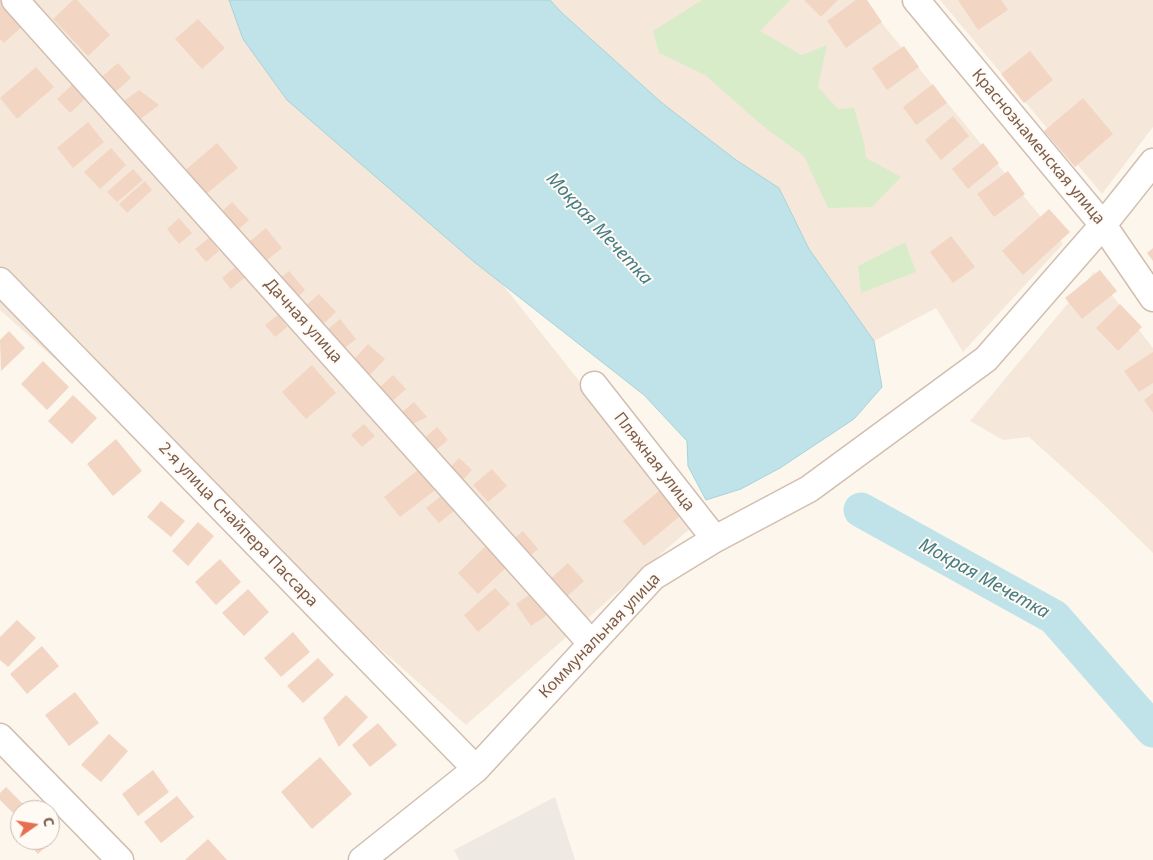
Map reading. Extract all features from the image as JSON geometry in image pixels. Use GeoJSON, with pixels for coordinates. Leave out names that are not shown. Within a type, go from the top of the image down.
{"type":"FeatureCollection","features":[{"type":"Feature","properties":{"kind":"street","name":"Дачная улица"},"geometry":{"type":"LineString","coordinates":[[16,0],[591,643]]}},
{"type":"Feature","properties":{"kind":"street","name":"Краснознаменская улица"},"geometry":{"type":"LineString","coordinates":[[916,0],[1103,224],[1153,298]]}},
{"type":"Feature","properties":{"kind":"street","name":"Коммунальная улица"},"geometry":{"type":"LineString","coordinates":[[362,860],[476,769],[653,576],[715,539],[809,489],[986,359],[1103,224],[1153,162]]}},
{"type":"Feature","properties":{"kind":"street","name":"2-я улица Снайпера Пассара"},"geometry":{"type":"LineString","coordinates":[[0,280],[476,769]]}},
{"type":"Feature","properties":{"kind":"street","name":"Пляжная улица"},"geometry":{"type":"LineString","coordinates":[[594,385],[715,539]]}},
{"type":"Feature","properties":{"kind":"street"},"geometry":{"type":"LineString","coordinates":[[0,737],[120,860]]}},
{"type":"Feature","properties":{"kind":"shaded area"},"geometry":{"type":"Polygon","coordinates":[[[0,0],[276,0],[694,525],[466,725],[0,310],[0,0]]]}},
{"type":"Feature","properties":{"kind":"shaded area"},"geometry":{"type":"Polygon","coordinates":[[[550,0],[863,0],[1063,244],[963,352],[936,308],[874,341],[809,249],[779,188],[736,160],[662,103],[550,0]]]}},
{"type":"Feature","properties":{"kind":"shaded area"},"geometry":{"type":"Polygon","coordinates":[[[940,0],[1153,0],[1153,127],[1102,194],[940,0]]]}},
{"type":"Feature","properties":{"kind":"shaded area"},"geometry":{"type":"Polygon","coordinates":[[[1094,272],[1153,348],[1153,553],[1100,501],[1029,437],[1003,440],[970,421],[1094,272]]]}},
{"type":"Feature","properties":{"kind":"shaded area"},"geometry":{"type":"Polygon","coordinates":[[[555,797],[575,860],[459,860],[454,850],[555,797]]]}},
{"type":"Feature","properties":{"kind":"green space"},"geometry":{"type":"Polygon","coordinates":[[[702,0],[790,0],[760,31],[802,55],[827,45],[818,87],[838,109],[854,108],[864,142],[866,158],[901,177],[872,207],[828,208],[804,156],[764,127],[705,75],[659,53],[653,31],[702,0]]]}},
{"type":"Feature","properties":{"kind":"green space"},"geometry":{"type":"Polygon","coordinates":[[[905,242],[916,272],[861,293],[858,266],[905,242]]]}},
{"type":"Feature","properties":{"kind":"water"},"geometry":{"type":"Polygon","coordinates":[[[229,0],[550,0],[662,103],[736,160],[779,188],[809,249],[874,341],[882,387],[854,419],[780,468],[741,489],[706,500],[688,466],[687,441],[644,395],[473,261],[287,100],[243,39],[229,0]]]}},
{"type":"Feature","properties":{"kind":"building"},"geometry":{"type":"Polygon","coordinates":[[[0,0],[6,0],[27,22],[4,43],[0,39],[0,0]]]}},
{"type":"Feature","properties":{"kind":"building"},"geometry":{"type":"Polygon","coordinates":[[[73,0],[77,0],[110,35],[88,56],[53,19],[73,0]]]}},
{"type":"Feature","properties":{"kind":"building"},"geometry":{"type":"Polygon","coordinates":[[[804,0],[838,0],[821,17],[804,0]]]}},
{"type":"Feature","properties":{"kind":"building"},"geometry":{"type":"Polygon","coordinates":[[[856,0],[867,0],[882,22],[846,48],[827,21],[856,0]]]}},
{"type":"Feature","properties":{"kind":"building"},"geometry":{"type":"Polygon","coordinates":[[[958,0],[1001,0],[1008,10],[978,30],[958,0]]]}},
{"type":"Feature","properties":{"kind":"building"},"geometry":{"type":"Polygon","coordinates":[[[198,19],[225,48],[202,69],[175,39],[198,19]]]}},
{"type":"Feature","properties":{"kind":"building"},"geometry":{"type":"Polygon","coordinates":[[[904,46],[919,67],[887,90],[872,68],[904,46]]]}},
{"type":"Feature","properties":{"kind":"building"},"geometry":{"type":"Polygon","coordinates":[[[1030,51],[1053,80],[1024,103],[1001,74],[1030,51]]]}},
{"type":"Feature","properties":{"kind":"building"},"geometry":{"type":"Polygon","coordinates":[[[118,63],[131,78],[112,95],[98,80],[118,63]]]}},
{"type":"Feature","properties":{"kind":"building"},"geometry":{"type":"Polygon","coordinates":[[[36,67],[54,87],[17,119],[0,98],[36,67]]]}},
{"type":"Feature","properties":{"kind":"building"},"geometry":{"type":"Polygon","coordinates":[[[75,82],[88,96],[70,113],[57,99],[75,82]]]}},
{"type":"Feature","properties":{"kind":"building"},"geometry":{"type":"Polygon","coordinates":[[[933,84],[947,103],[916,125],[903,107],[933,84]]]}},
{"type":"Feature","properties":{"kind":"building"},"geometry":{"type":"Polygon","coordinates":[[[139,90],[159,105],[134,124],[120,104],[139,90]]]}},
{"type":"Feature","properties":{"kind":"building"},"geometry":{"type":"Polygon","coordinates":[[[1083,98],[1113,134],[1075,167],[1044,131],[1083,98]]]}},
{"type":"Feature","properties":{"kind":"building"},"geometry":{"type":"Polygon","coordinates":[[[953,116],[969,136],[941,160],[925,140],[953,116]]]}},
{"type":"Feature","properties":{"kind":"building"},"geometry":{"type":"Polygon","coordinates":[[[88,122],[104,142],[73,168],[57,148],[88,122]]]}},
{"type":"Feature","properties":{"kind":"building"},"geometry":{"type":"Polygon","coordinates":[[[217,143],[238,168],[201,198],[181,174],[217,143]]]}},
{"type":"Feature","properties":{"kind":"building"},"geometry":{"type":"Polygon","coordinates":[[[983,143],[999,163],[968,189],[952,169],[983,143]]]}},
{"type":"Feature","properties":{"kind":"building"},"geometry":{"type":"Polygon","coordinates":[[[111,148],[126,165],[100,189],[84,172],[111,148]]]}},
{"type":"Feature","properties":{"kind":"building"},"geometry":{"type":"Polygon","coordinates":[[[133,169],[143,180],[117,202],[107,192],[133,169]]]}},
{"type":"Feature","properties":{"kind":"building"},"geometry":{"type":"Polygon","coordinates":[[[1008,171],[1025,194],[994,217],[977,194],[1008,171]]]}},
{"type":"Feature","properties":{"kind":"building"},"geometry":{"type":"Polygon","coordinates":[[[145,181],[152,190],[127,213],[119,204],[145,181]]]}},
{"type":"Feature","properties":{"kind":"building"},"geometry":{"type":"Polygon","coordinates":[[[232,202],[249,220],[234,233],[218,215],[232,202]]]}},
{"type":"Feature","properties":{"kind":"building"},"geometry":{"type":"Polygon","coordinates":[[[1049,209],[1070,232],[1023,275],[1002,251],[1049,209]]]}},
{"type":"Feature","properties":{"kind":"building"},"geometry":{"type":"Polygon","coordinates":[[[179,218],[192,233],[179,244],[167,229],[179,218]]]}},
{"type":"Feature","properties":{"kind":"building"},"geometry":{"type":"Polygon","coordinates":[[[266,228],[282,248],[266,261],[249,242],[266,228]]]}},
{"type":"Feature","properties":{"kind":"building"},"geometry":{"type":"Polygon","coordinates":[[[951,236],[975,267],[953,283],[930,252],[951,236]]]}},
{"type":"Feature","properties":{"kind":"building"},"geometry":{"type":"Polygon","coordinates":[[[209,238],[219,251],[206,262],[195,249],[209,238]]]}},
{"type":"Feature","properties":{"kind":"building"},"geometry":{"type":"Polygon","coordinates":[[[1153,248],[1153,261],[1147,253],[1153,248]]]}},
{"type":"Feature","properties":{"kind":"building"},"geometry":{"type":"Polygon","coordinates":[[[235,267],[244,278],[231,289],[222,278],[235,267]]]}},
{"type":"Feature","properties":{"kind":"building"},"geometry":{"type":"Polygon","coordinates":[[[1100,270],[1117,291],[1082,319],[1065,298],[1100,270]]]}},
{"type":"Feature","properties":{"kind":"building"},"geometry":{"type":"Polygon","coordinates":[[[289,271],[305,290],[295,300],[278,280],[289,271]]]}},
{"type":"Feature","properties":{"kind":"building"},"geometry":{"type":"Polygon","coordinates":[[[319,294],[336,312],[319,328],[302,309],[319,294]]]}},
{"type":"Feature","properties":{"kind":"building"},"geometry":{"type":"Polygon","coordinates":[[[1120,304],[1142,327],[1118,351],[1096,328],[1120,304]]]}},
{"type":"Feature","properties":{"kind":"building"},"geometry":{"type":"Polygon","coordinates":[[[278,315],[287,327],[275,337],[265,325],[278,315]]]}},
{"type":"Feature","properties":{"kind":"building"},"geometry":{"type":"Polygon","coordinates":[[[340,319],[356,339],[338,353],[322,334],[340,319]]]}},
{"type":"Feature","properties":{"kind":"building"},"geometry":{"type":"Polygon","coordinates":[[[9,331],[25,348],[1,371],[0,340],[9,331]]]}},
{"type":"Feature","properties":{"kind":"building"},"geometry":{"type":"Polygon","coordinates":[[[368,344],[385,359],[364,381],[348,366],[368,344]]]}},
{"type":"Feature","properties":{"kind":"building"},"geometry":{"type":"Polygon","coordinates":[[[1153,352],[1153,383],[1139,392],[1124,371],[1153,352]]]}},
{"type":"Feature","properties":{"kind":"building"},"geometry":{"type":"Polygon","coordinates":[[[43,361],[69,387],[47,410],[21,384],[43,361]]]}},
{"type":"Feature","properties":{"kind":"building"},"geometry":{"type":"Polygon","coordinates":[[[312,365],[336,393],[306,419],[282,392],[312,365]]]}},
{"type":"Feature","properties":{"kind":"building"},"geometry":{"type":"Polygon","coordinates":[[[393,375],[406,389],[389,404],[377,390],[393,375]]]}},
{"type":"Feature","properties":{"kind":"building"},"geometry":{"type":"Polygon","coordinates":[[[1153,393],[1153,413],[1144,400],[1153,393]]]}},
{"type":"Feature","properties":{"kind":"building"},"geometry":{"type":"Polygon","coordinates":[[[73,395],[97,418],[72,444],[48,421],[73,395]]]}},
{"type":"Feature","properties":{"kind":"building"},"geometry":{"type":"Polygon","coordinates":[[[414,402],[427,417],[411,425],[401,413],[414,402]]]}},
{"type":"Feature","properties":{"kind":"building"},"geometry":{"type":"Polygon","coordinates":[[[364,424],[375,436],[362,447],[351,435],[364,424]]]}},
{"type":"Feature","properties":{"kind":"building"},"geometry":{"type":"Polygon","coordinates":[[[437,427],[448,440],[430,455],[420,442],[437,427]]]}},
{"type":"Feature","properties":{"kind":"building"},"geometry":{"type":"Polygon","coordinates":[[[116,439],[142,471],[113,496],[87,464],[116,439]]]}},
{"type":"Feature","properties":{"kind":"building"},"geometry":{"type":"Polygon","coordinates":[[[459,458],[472,470],[459,484],[446,472],[459,458]]]}},
{"type":"Feature","properties":{"kind":"building"},"geometry":{"type":"Polygon","coordinates":[[[423,466],[439,487],[400,517],[384,497],[423,466]]]}},
{"type":"Feature","properties":{"kind":"building"},"geometry":{"type":"Polygon","coordinates":[[[492,469],[507,486],[488,502],[473,485],[492,469]]]}},
{"type":"Feature","properties":{"kind":"building"},"geometry":{"type":"Polygon","coordinates":[[[659,491],[680,516],[644,546],[623,521],[659,491]]]}},
{"type":"Feature","properties":{"kind":"building"},"geometry":{"type":"Polygon","coordinates":[[[442,495],[455,510],[439,523],[426,508],[442,495]]]}},
{"type":"Feature","properties":{"kind":"building"},"geometry":{"type":"Polygon","coordinates":[[[161,501],[185,521],[171,537],[147,517],[161,501]]]}},
{"type":"Feature","properties":{"kind":"building"},"geometry":{"type":"Polygon","coordinates":[[[198,522],[214,536],[188,566],[172,551],[198,522]]]}},
{"type":"Feature","properties":{"kind":"building"},"geometry":{"type":"Polygon","coordinates":[[[523,531],[538,549],[525,560],[510,542],[523,531]]]}},
{"type":"Feature","properties":{"kind":"building"},"geometry":{"type":"Polygon","coordinates":[[[491,541],[511,563],[478,594],[458,573],[491,541]]]}},
{"type":"Feature","properties":{"kind":"building"},"geometry":{"type":"Polygon","coordinates":[[[220,559],[241,582],[216,605],[195,582],[220,559]]]}},
{"type":"Feature","properties":{"kind":"building"},"geometry":{"type":"Polygon","coordinates":[[[568,563],[584,581],[564,599],[548,581],[568,563]]]}},
{"type":"Feature","properties":{"kind":"building"},"geometry":{"type":"Polygon","coordinates":[[[495,588],[510,604],[478,632],[464,615],[495,588]]]}},
{"type":"Feature","properties":{"kind":"building"},"geometry":{"type":"Polygon","coordinates":[[[248,589],[269,612],[244,636],[222,613],[248,589]]]}},
{"type":"Feature","properties":{"kind":"building"},"geometry":{"type":"Polygon","coordinates":[[[535,591],[550,613],[531,626],[516,604],[535,591]]]}},
{"type":"Feature","properties":{"kind":"building"},"geometry":{"type":"Polygon","coordinates":[[[17,620],[36,638],[8,667],[0,660],[0,637],[17,620]]]}},
{"type":"Feature","properties":{"kind":"building"},"geometry":{"type":"Polygon","coordinates":[[[293,632],[310,652],[281,677],[264,658],[293,632]]]}},
{"type":"Feature","properties":{"kind":"building"},"geometry":{"type":"Polygon","coordinates":[[[42,646],[59,666],[27,694],[10,674],[42,646]]]}},
{"type":"Feature","properties":{"kind":"building"},"geometry":{"type":"Polygon","coordinates":[[[318,658],[334,675],[303,703],[287,686],[318,658]]]}},
{"type":"Feature","properties":{"kind":"building"},"geometry":{"type":"Polygon","coordinates":[[[75,692],[99,723],[69,746],[45,715],[75,692]]]}},
{"type":"Feature","properties":{"kind":"building"},"geometry":{"type":"Polygon","coordinates":[[[346,695],[368,717],[339,747],[323,718],[346,695]]]}},
{"type":"Feature","properties":{"kind":"building"},"geometry":{"type":"Polygon","coordinates":[[[378,723],[397,745],[370,767],[352,745],[378,723]]]}},
{"type":"Feature","properties":{"kind":"building"},"geometry":{"type":"Polygon","coordinates":[[[109,734],[128,751],[101,782],[81,765],[109,734]]]}},
{"type":"Feature","properties":{"kind":"building"},"geometry":{"type":"Polygon","coordinates":[[[320,757],[352,794],[312,829],[281,792],[320,757]]]}},
{"type":"Feature","properties":{"kind":"building"},"geometry":{"type":"Polygon","coordinates":[[[153,770],[169,792],[138,816],[122,794],[153,770]]]}},
{"type":"Feature","properties":{"kind":"building"},"geometry":{"type":"Polygon","coordinates":[[[6,787],[19,800],[10,800],[10,810],[0,800],[0,793],[6,787]]]}},
{"type":"Feature","properties":{"kind":"building"},"geometry":{"type":"Polygon","coordinates":[[[177,796],[194,817],[161,843],[144,822],[177,796]]]}},
{"type":"Feature","properties":{"kind":"building"},"geometry":{"type":"Polygon","coordinates":[[[208,839],[227,860],[185,860],[208,839]]]}},
{"type":"Feature","properties":{"kind":"building"},"geometry":{"type":"Polygon","coordinates":[[[34,850],[42,850],[38,854],[34,850]]]}},
{"type":"Feature","properties":{"kind":"waterway","name":"Мокрая Мечетка"},"geometry":{"type":"LineString","coordinates":[[861,510],[1054,617],[1153,730]]}}]}
